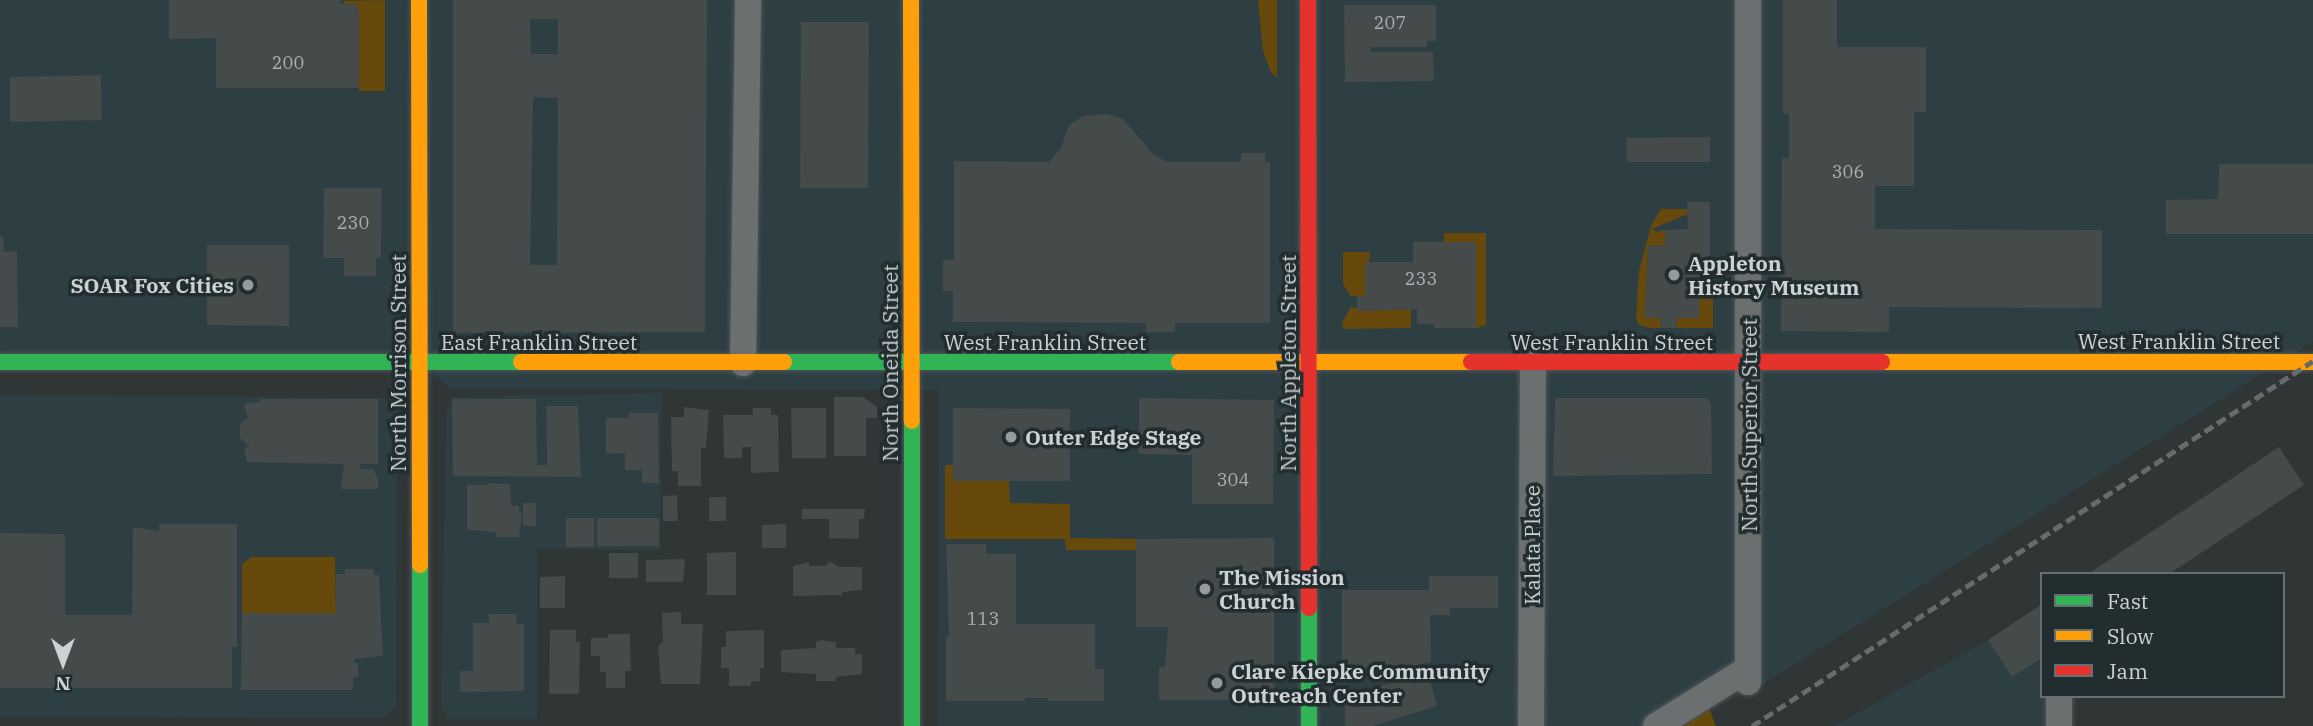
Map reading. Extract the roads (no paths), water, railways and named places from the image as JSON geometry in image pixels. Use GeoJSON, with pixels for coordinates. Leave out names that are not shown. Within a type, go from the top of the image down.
{"type":"FeatureCollection","features":[{"type":"Feature","properties":{"kind":"street","name":"North Morrison Street"},"geometry":{"type":"LineString","coordinates":[[419,0],[420,726]]}},
{"type":"Feature","properties":{"kind":"street"},"geometry":{"type":"LineString","coordinates":[[743,363],[748,0]]}},
{"type":"Feature","properties":{"kind":"street","name":"North Oneida Street"},"geometry":{"type":"LineString","coordinates":[[911,0],[912,726]]}},
{"type":"Feature","properties":{"kind":"street","name":"North Appleton Street"},"geometry":{"type":"LineString","coordinates":[[1308,0],[1309,726]]}},
{"type":"Feature","properties":{"kind":"street","name":"North Superior Street"},"geometry":{"type":"LineString","coordinates":[[1656,726],[1748,675],[1748,0]]}},
{"type":"Feature","properties":{"kind":"street","name":"East Franklin Street"},"geometry":{"type":"LineString","coordinates":[[0,362],[911,364]]}},
{"type":"Feature","properties":{"kind":"street","name":"West Franklin Street"},"geometry":{"type":"LineString","coordinates":[[911,364],[2313,362]]}},
{"type":"Feature","properties":{"kind":"street","name":"Kalata Place"},"geometry":{"type":"LineString","coordinates":[[1531,726],[1533,364]]}},
{"type":"Feature","properties":{"kind":"street"},"geometry":{"type":"LineString","coordinates":[[2059,698],[2059,726]]}},
{"type":"Feature","properties":{"kind":"railway"},"geometry":{"type":"LineString","coordinates":[[1752,726],[2313,361]]}},
{"type":"Feature","properties":{"kind":"place","name":"Appleton History Museum"},"geometry":{"type":"Point","coordinates":[1674,275]}},
{"type":"Feature","properties":{"kind":"place","name":"SOAR Fox Cities"},"geometry":{"type":"Point","coordinates":[248,285]}},
{"type":"Feature","properties":{"kind":"place","name":"Outer Edge Stage"},"geometry":{"type":"Point","coordinates":[1011,437]}},
{"type":"Feature","properties":{"kind":"place","name":"The Mission Church"},"geometry":{"type":"Point","coordinates":[1205,589]}},
{"type":"Feature","properties":{"kind":"place","name":"Clare Kiepke Community Outreach Center"},"geometry":{"type":"Point","coordinates":[1217,683]}}]}
